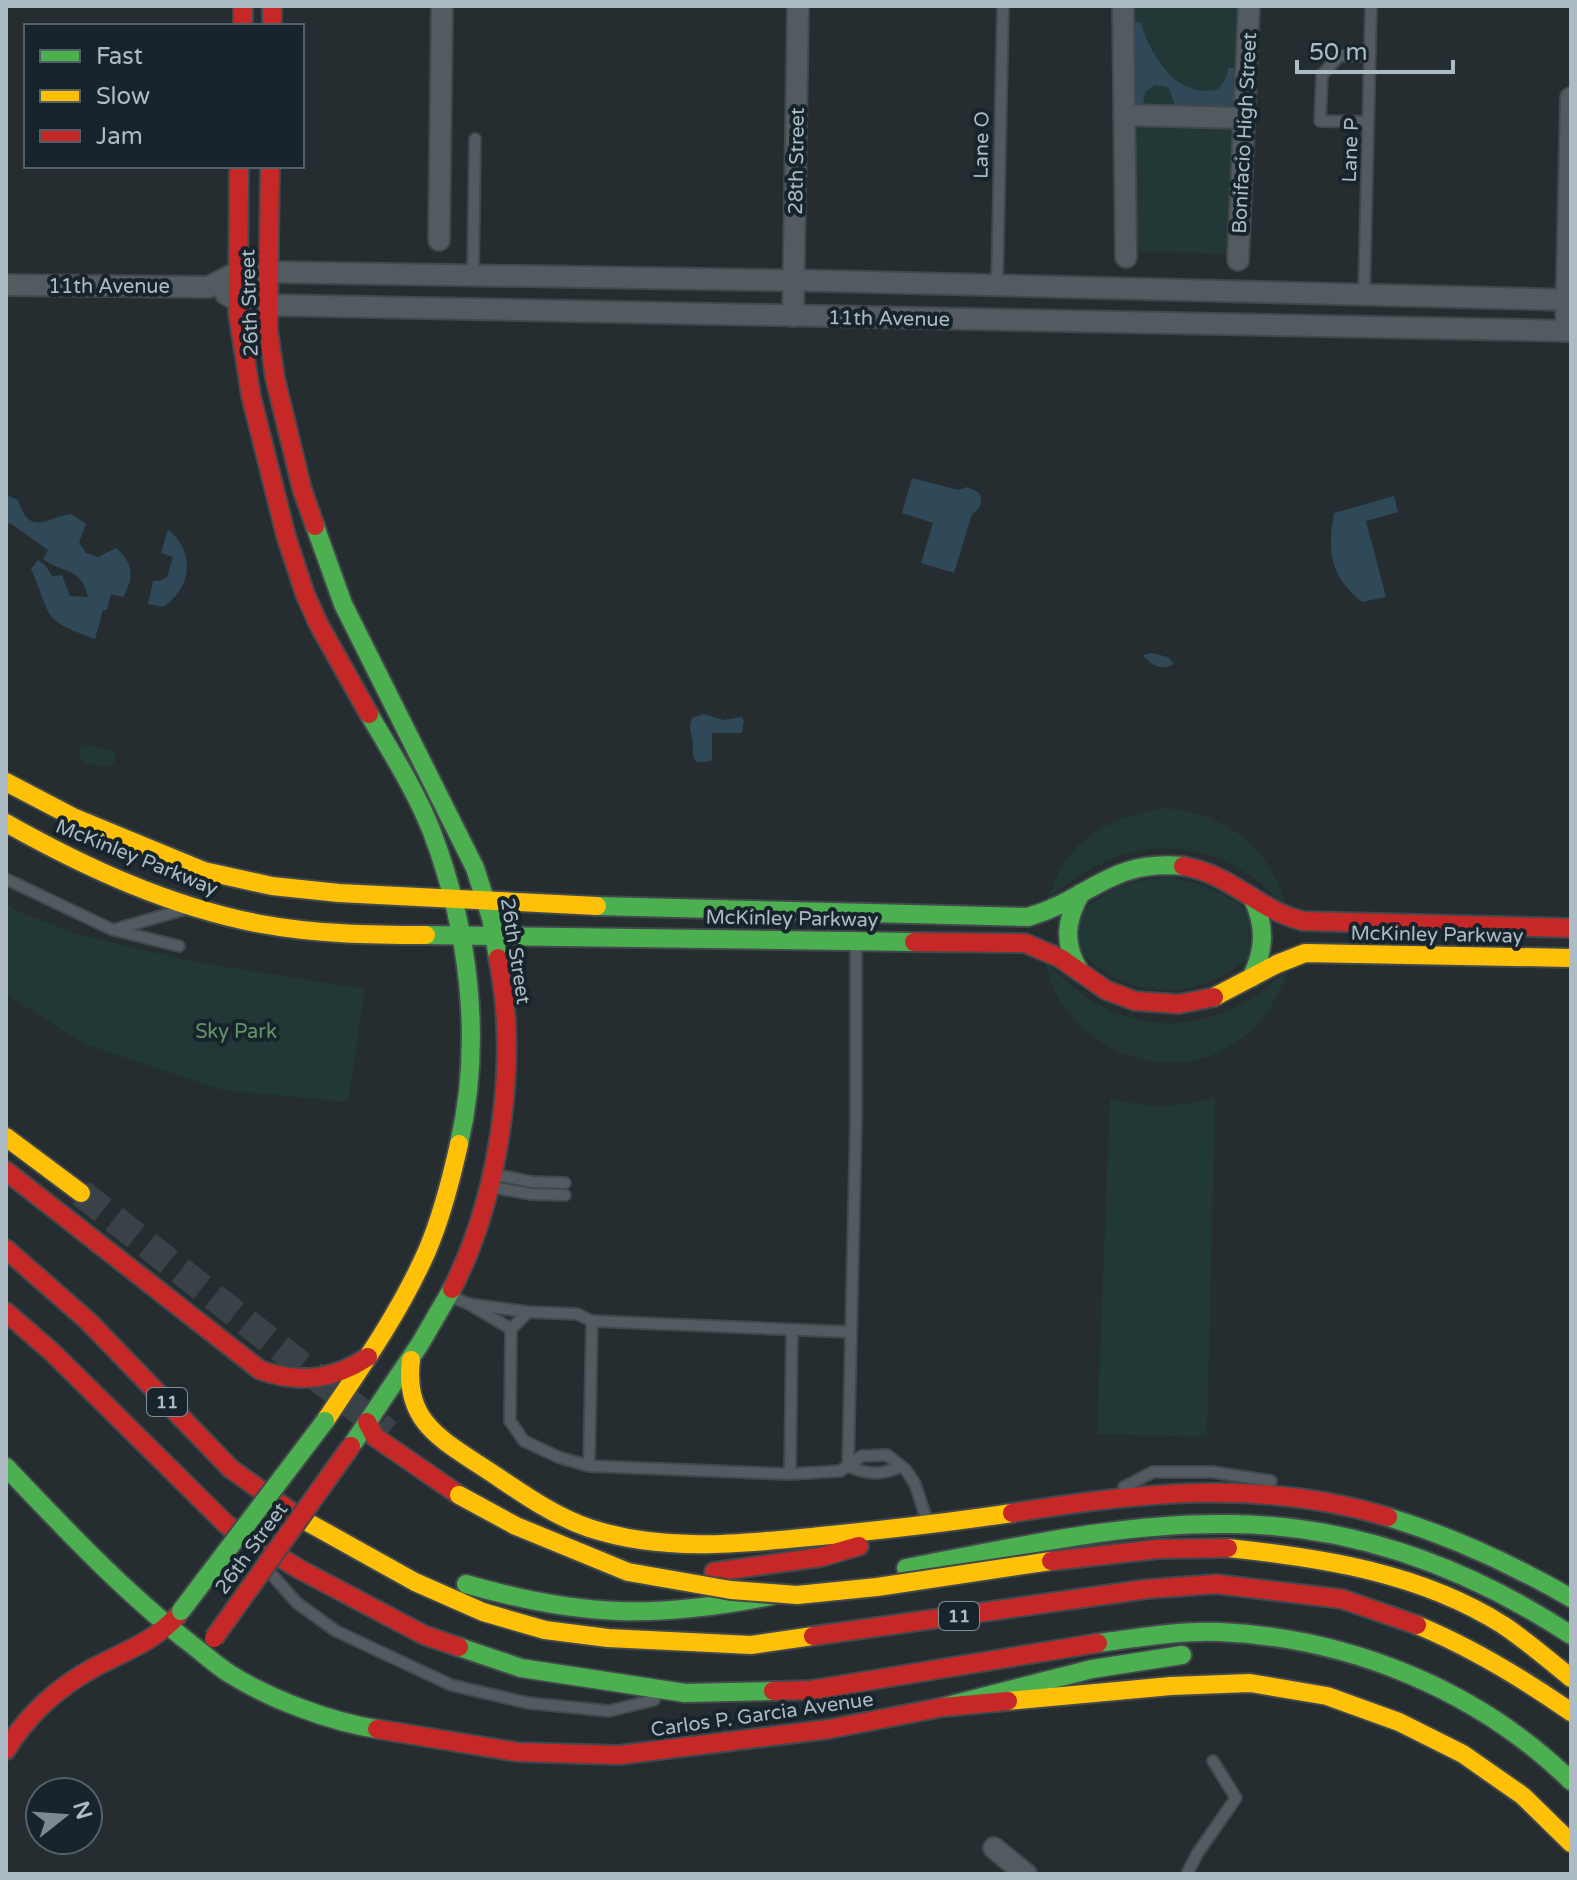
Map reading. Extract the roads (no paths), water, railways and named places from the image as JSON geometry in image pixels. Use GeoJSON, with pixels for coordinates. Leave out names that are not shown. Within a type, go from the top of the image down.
{"type":"FeatureCollection","features":[{"type":"Feature","properties":{"kind":"main road","name":"26th Street"},"geometry":{"type":"LineString","coordinates":[[169,1627],[325,1421],[403,1302],[425,1257],[442,1211],[455,1164],[469,1066],[470,1017],[455,898],[424,817],[312,612],[281,515],[242,361],[238,301],[239,168]]}},
{"type":"Feature","properties":{"kind":"main road","name":"26th Street"},"geometry":{"type":"LineString","coordinates":[[208,1645],[351,1446],[413,1355],[448,1296],[470,1248],[490,1180],[502,1114],[506,1039],[487,899],[343,604],[302,489],[270,353],[270,168]]}},
{"type":"Feature","properties":{"kind":"main road","name":"McKinley Parkway"},"geometry":{"type":"LineString","coordinates":[[6,782],[73,817],[204,871],[272,886],[339,893],[612,907],[1028,917],[1065,904],[1122,871],[1168,864],[1191,866],[1213,873],[1233,883],[1269,910],[1303,921],[1571,928]]}},
{"type":"Feature","properties":{"kind":"main road","name":"McKinley Parkway"},"geometry":{"type":"LineString","coordinates":[[6,823],[54,851],[192,907],[261,924],[344,933],[461,936],[1025,943],[1066,961],[1082,976],[1122,997],[1166,1005],[1211,998],[1268,967],[1305,953],[1571,958]]}},
{"type":"Feature","properties":{"kind":"main road"},"geometry":{"type":"LineString","coordinates":[[1081,893],[1071,908],[1066,926],[1066,944],[1082,976]]}},
{"type":"Feature","properties":{"kind":"main road"},"geometry":{"type":"LineString","coordinates":[[1251,978],[1264,946],[1260,912],[1252,897]]}},
{"type":"Feature","properties":{"kind":"main road"},"geometry":{"type":"LineString","coordinates":[[6,1137],[81,1193]]}},
{"type":"Feature","properties":{"kind":"main road"},"geometry":{"type":"LineString","coordinates":[[6,1171],[260,1370],[283,1378],[310,1380],[336,1375],[368,1357]]}},
{"type":"Feature","properties":{"kind":"main road","name":"11"},"geometry":{"type":"LineString","coordinates":[[6,1249],[88,1321],[231,1469],[282,1507],[339,1540],[415,1582],[483,1612],[545,1630],[686,1644],[751,1645],[1147,1589],[1216,1584],[1273,1589],[1342,1599],[1461,1643],[1518,1675],[1571,1712]]}},
{"type":"Feature","properties":{"kind":"main road","name":"Carlos P. Garcia Avenue"},"geometry":{"type":"LineString","coordinates":[[6,1312],[53,1353],[227,1525],[299,1569],[424,1635],[521,1668],[685,1693],[811,1690],[1072,1646],[1151,1636],[1218,1632],[1270,1637],[1332,1649],[1434,1684],[1490,1716],[1538,1749],[1571,1781]]}},
{"type":"Feature","properties":{"kind":"main road"},"geometry":{"type":"LineString","coordinates":[[413,1355],[406,1381],[411,1403],[422,1420],[451,1446],[541,1505],[586,1527],[640,1542],[681,1547],[752,1544],[928,1525],[1098,1500],[1187,1492],[1258,1493],[1327,1503],[1392,1518],[1454,1538],[1524,1570],[1571,1598]]}},
{"type":"Feature","properties":{"kind":"main road"},"geometry":{"type":"LineString","coordinates":[[367,1422],[375,1437],[459,1495],[516,1526],[628,1572],[731,1590],[797,1595],[877,1587],[1096,1555],[1158,1549],[1228,1548],[1340,1562],[1390,1574],[1494,1619],[1571,1678]]}},
{"type":"Feature","properties":{"kind":"main road","name":"Carlos P. Garcia Avenue"},"geometry":{"type":"LineString","coordinates":[[6,1467],[117,1582],[169,1627],[208,1645],[230,1674],[285,1701],[357,1726],[517,1752],[619,1755],[814,1731],[943,1707],[1171,1686],[1250,1683],[1327,1696],[1399,1722],[1463,1754],[1523,1796],[1571,1843]]}},
{"type":"Feature","properties":{"kind":"main road"},"geometry":{"type":"LineString","coordinates":[[339,1540],[496,1593],[564,1609],[619,1614],[678,1613],[729,1605],[867,1575],[1158,1527],[1202,1524],[1257,1526],[1308,1531],[1377,1545],[1449,1568],[1505,1596],[1571,1635]]}},
{"type":"Feature","properties":{"kind":"main road"},"geometry":{"type":"LineString","coordinates":[[714,1572],[821,1557],[928,1525]]}},
{"type":"Feature","properties":{"kind":"main road"},"geometry":{"type":"LineString","coordinates":[[6,1750],[20,1726],[68,1684],[169,1627]]}},
{"type":"Feature","properties":{"kind":"main road"},"geometry":{"type":"LineString","coordinates":[[1254,1653],[1332,1649]]}},
{"type":"Feature","properties":{"kind":"main road"},"geometry":{"type":"LineString","coordinates":[[943,1707],[1059,1676],[1153,1658],[1199,1654]]}},
{"type":"Feature","properties":{"kind":"street"},"geometry":{"type":"LineString","coordinates":[[439,236],[442,6]]}},
{"type":"Feature","properties":{"kind":"street","name":"28th Street"},"geometry":{"type":"LineString","coordinates":[[793,316],[798,6]]}},
{"type":"Feature","properties":{"kind":"street"},"geometry":{"type":"LineString","coordinates":[[1123,6],[1126,257]]}},
{"type":"Feature","properties":{"kind":"street","name":"Bonifacio High Street"},"geometry":{"type":"LineString","coordinates":[[1238,260],[1249,6]]}},
{"type":"Feature","properties":{"kind":"street"},"geometry":{"type":"LineString","coordinates":[[1568,331],[1571,98]]}},
{"type":"Feature","properties":{"kind":"street"},"geometry":{"type":"LineString","coordinates":[[1124,115],[1243,118]]}},
{"type":"Feature","properties":{"kind":"street","name":"11th Avenue"},"geometry":{"type":"LineString","coordinates":[[6,285],[212,286],[238,272],[268,272],[794,280],[1569,300]]}},
{"type":"Feature","properties":{"kind":"street","name":"11th Avenue"},"geometry":{"type":"LineString","coordinates":[[212,286],[238,301],[268,305],[1568,331]]}},
{"type":"Feature","properties":{"kind":"street"},"geometry":{"type":"LineString","coordinates":[[994,1848],[1026,1874]]}},
{"type":"Feature","properties":{"kind":"lane","name":"Lane O"},"geometry":{"type":"LineString","coordinates":[[997,285],[1003,6]]}},
{"type":"Feature","properties":{"kind":"lane","name":"Lane P"},"geometry":{"type":"LineString","coordinates":[[1364,295],[1371,6]]}},
{"type":"Feature","properties":{"kind":"lane"},"geometry":{"type":"LineString","coordinates":[[1368,122],[1320,121],[1322,75],[1339,56],[1370,55]]}},
{"type":"Feature","properties":{"kind":"lane"},"geometry":{"type":"LineString","coordinates":[[473,275],[475,139]]}},
{"type":"Feature","properties":{"kind":"lane"},"geometry":{"type":"LineString","coordinates":[[6,879],[113,930],[179,946]]}},
{"type":"Feature","properties":{"kind":"lane"},"geometry":{"type":"LineString","coordinates":[[113,930],[192,907]]}},
{"type":"Feature","properties":{"kind":"lane"},"geometry":{"type":"LineString","coordinates":[[848,1466],[855,913]]}},
{"type":"Feature","properties":{"kind":"lane"},"geometry":{"type":"LineString","coordinates":[[1498,927],[1498,957]]}},
{"type":"Feature","properties":{"kind":"lane"},"geometry":{"type":"LineString","coordinates":[[490,1180],[565,1183]]}},
{"type":"Feature","properties":{"kind":"lane"},"geometry":{"type":"LineString","coordinates":[[490,1180],[531,1194],[565,1195]]}},
{"type":"Feature","properties":{"kind":"lane"},"geometry":{"type":"LineString","coordinates":[[448,1296],[469,1304],[511,1329]]}},
{"type":"Feature","properties":{"kind":"lane"},"geometry":{"type":"LineString","coordinates":[[469,1304],[528,1312],[577,1314],[592,1321],[850,1332]]}},
{"type":"Feature","properties":{"kind":"lane"},"geometry":{"type":"LineString","coordinates":[[528,1312],[511,1329],[508,1412],[514,1429],[524,1441],[558,1457],[589,1466],[693,1471],[823,1474],[848,1466],[862,1456],[887,1455],[906,1470],[915,1484],[928,1525]]}},
{"type":"Feature","properties":{"kind":"lane"},"geometry":{"type":"LineString","coordinates":[[589,1466],[592,1321]]}},
{"type":"Feature","properties":{"kind":"lane"},"geometry":{"type":"LineString","coordinates":[[790,1474],[792,1330]]}},
{"type":"Feature","properties":{"kind":"lane"},"geometry":{"type":"LineString","coordinates":[[848,1466],[863,1473],[887,1473],[900,1467]]}},
{"type":"Feature","properties":{"kind":"lane"},"geometry":{"type":"LineString","coordinates":[[1098,1500],[1153,1472],[1212,1472],[1279,1482]]}},
{"type":"Feature","properties":{"kind":"lane"},"geometry":{"type":"LineString","coordinates":[[1309,1488],[1340,1493]]}},
{"type":"Feature","properties":{"kind":"lane"},"geometry":{"type":"LineString","coordinates":[[1371,1498],[1392,1518]]}},
{"type":"Feature","properties":{"kind":"lane"},"geometry":{"type":"LineString","coordinates":[[227,1525],[297,1603],[336,1631],[451,1685],[528,1703],[609,1711],[685,1693]]}},
{"type":"Feature","properties":{"kind":"lane"},"geometry":{"type":"LineString","coordinates":[[1187,1874],[1197,1854],[1236,1798],[1213,1761]]}},
{"type":"Feature","properties":{"kind":"water"},"geometry":{"type":"Polygon","coordinates":[[[1134,22],[1141,23],[1151,49],[1168,73],[1191,88],[1204,91],[1218,89],[1226,78],[1228,68],[1235,68],[1234,107],[1175,105],[1168,87],[1155,85],[1145,92],[1143,105],[1134,106],[1134,22]]]}},
{"type":"Feature","properties":{"kind":"water"},"geometry":{"type":"Polygon","coordinates":[[[912,478],[958,490],[968,487],[979,493],[980,505],[972,514],[954,573],[921,563],[933,523],[902,513],[912,478]]]}},
{"type":"Feature","properties":{"kind":"water"},"geometry":{"type":"Polygon","coordinates":[[[6,495],[18,500],[23,512],[33,522],[71,514],[86,524],[79,542],[86,553],[98,557],[116,548],[126,559],[130,571],[127,590],[123,597],[111,594],[95,639],[65,627],[46,608],[31,569],[38,560],[52,576],[62,575],[70,596],[88,597],[85,587],[76,575],[43,559],[48,550],[10,523],[6,525],[6,495]]]}},
{"type":"Feature","properties":{"kind":"water"},"geometry":{"type":"Polygon","coordinates":[[[1394,496],[1398,512],[1366,521],[1386,597],[1362,602],[1343,583],[1333,562],[1331,540],[1334,513],[1394,496]]]}},
{"type":"Feature","properties":{"kind":"water"},"geometry":{"type":"Polygon","coordinates":[[[168,529],[183,548],[187,569],[180,590],[163,607],[148,604],[153,581],[167,577],[173,557],[161,553],[168,529]]]}},
{"type":"Feature","properties":{"kind":"water"},"geometry":{"type":"Polygon","coordinates":[[[1151,653],[1168,657],[1174,664],[1165,667],[1153,665],[1143,655],[1151,653]]]}},
{"type":"Feature","properties":{"kind":"water"},"geometry":{"type":"Polygon","coordinates":[[[704,714],[723,720],[742,717],[744,721],[742,733],[712,733],[712,760],[699,762],[694,758],[690,725],[692,718],[704,714]]]}},
{"type":"Feature","properties":{"kind":"tunnel"},"geometry":{"type":"LineString","coordinates":[[81,1193],[388,1433]]}},
{"type":"Feature","properties":{"kind":"park label","name":"Sky Park"},"geometry":{"type":"Point","coordinates":[236,1031]}}]}
